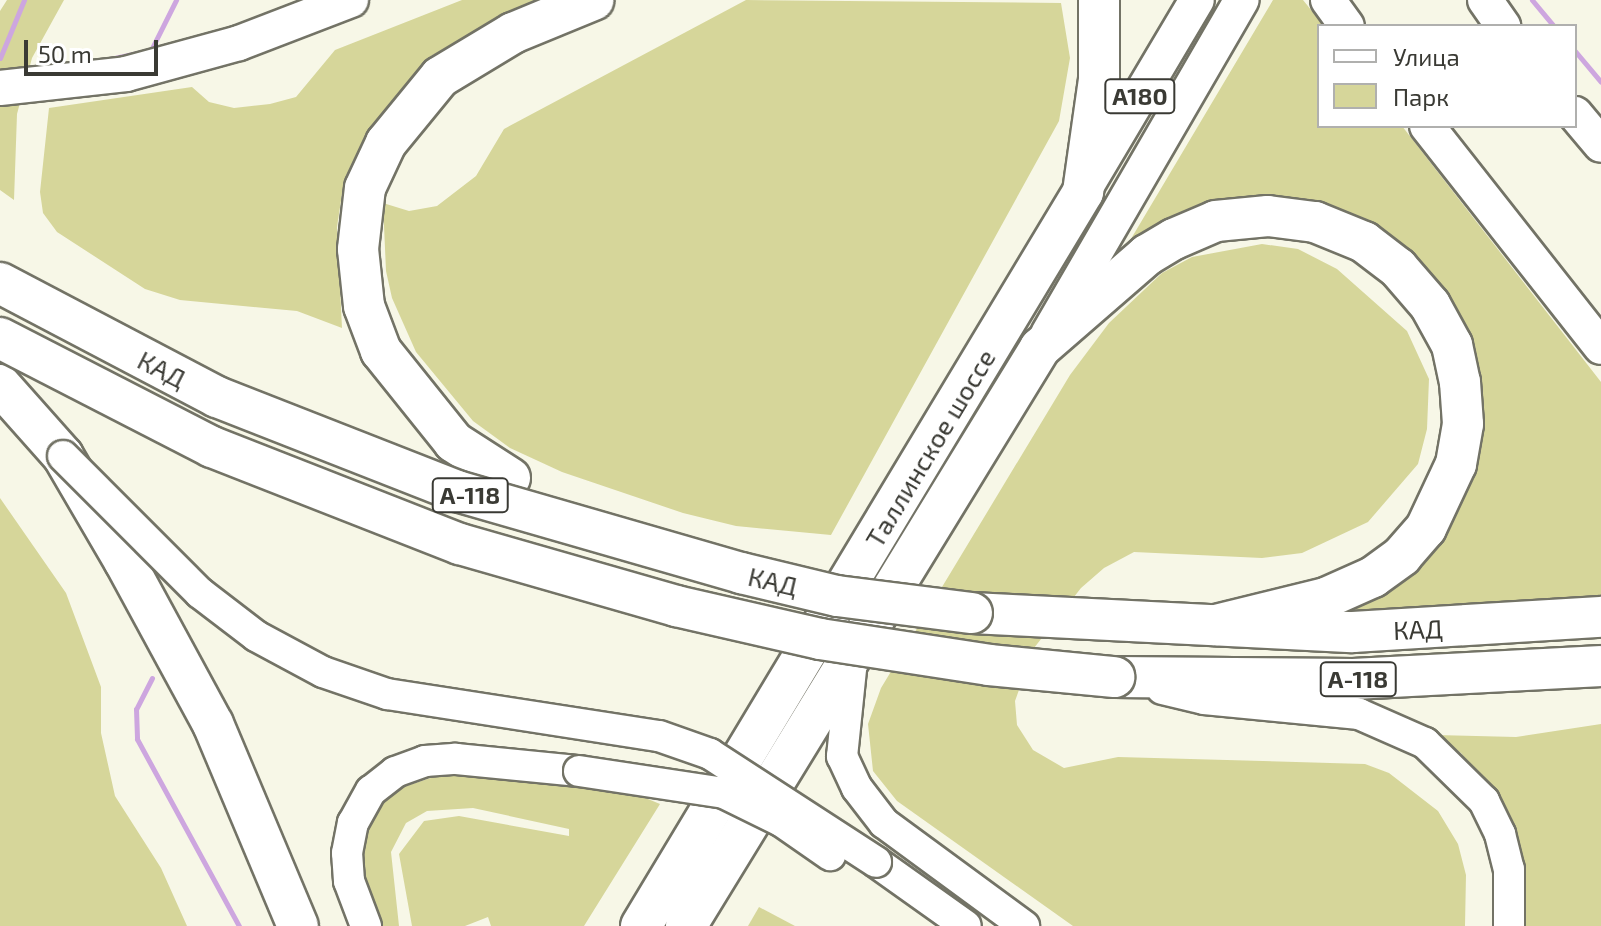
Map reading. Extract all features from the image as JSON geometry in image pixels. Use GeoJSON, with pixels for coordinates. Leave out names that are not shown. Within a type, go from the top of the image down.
{"type":"FeatureCollection","features":[{"type":"Feature","properties":{"kind":"highway"},"geometry":{"type":"LineString","coordinates":[[593,0],[513,33],[440,77],[386,143],[365,188],[358,249],[364,306],[381,351],[454,442],[528,490],[602,518],[747,558],[919,593],[972,613]]}},
{"type":"Feature","properties":{"kind":"highway"},"geometry":{"type":"LineString","coordinates":[[1083,192],[1099,79],[1099,0]]}},
{"type":"Feature","properties":{"kind":"highway","name":"Таллинское шоссе"},"geometry":{"type":"LineString","coordinates":[[651,910],[1083,192]]}},
{"type":"Feature","properties":{"kind":"highway"},"geometry":{"type":"LineString","coordinates":[[1040,348],[1147,255],[1216,221],[1268,216],[1315,222],[1364,242],[1398,268],[1430,305],[1452,345],[1463,424],[1456,464],[1426,528],[1402,556],[1373,577],[1326,598],[1216,625]]}},
{"type":"Feature","properties":{"kind":"highway","name":"КАД"},"geometry":{"type":"LineString","coordinates":[[0,283],[217,397],[457,491],[755,576],[837,596],[972,613],[1353,632],[1601,617]]}},
{"type":"Feature","properties":{"kind":"highway","name":"КАД"},"geometry":{"type":"LineString","coordinates":[[0,338],[212,447],[399,522],[551,572],[820,639],[989,665],[1114,677],[1354,679],[1601,666]]}},
{"type":"Feature","properties":{"kind":"highway","name":"Таллинское шоссе"},"geometry":{"type":"LineString","coordinates":[[686,926],[779,769],[852,660],[1040,348]]}},
{"type":"Feature","properties":{"kind":"highway"},"geometry":{"type":"LineString","coordinates":[[0,385],[63,456],[213,724],[298,926]]}},
{"type":"Feature","properties":{"kind":"main road"},"geometry":{"type":"LineString","coordinates":[[0,88],[126,74],[239,43],[351,0]]}},
{"type":"Feature","properties":{"kind":"main road","name":"Таллинское шоссе"},"geometry":{"type":"LineString","coordinates":[[1083,192],[1197,0]]}},
{"type":"Feature","properties":{"kind":"main road","name":"Таллинское шоссе"},"geometry":{"type":"LineString","coordinates":[[1040,348],[1242,0]]}},
{"type":"Feature","properties":{"kind":"main road"},"geometry":{"type":"LineString","coordinates":[[1328,0],[1346,24]]}},
{"type":"Feature","properties":{"kind":"main road"},"geometry":{"type":"LineString","coordinates":[[1485,0],[1502,24]]}},
{"type":"Feature","properties":{"kind":"main road"},"geometry":{"type":"LineString","coordinates":[[1577,116],[1601,145]]}},
{"type":"Feature","properties":{"kind":"main road"},"geometry":{"type":"LineString","coordinates":[[1429,128],[1601,347]]}},
{"type":"Feature","properties":{"kind":"main road"},"geometry":{"type":"LineString","coordinates":[[63,456],[200,593],[256,636],[323,672],[387,694],[659,736],[710,754],[789,801],[936,926]]}},
{"type":"Feature","properties":{"kind":"main road"},"geometry":{"type":"LineString","coordinates":[[852,660],[842,756],[857,788],[884,823],[1024,926]]}},
{"type":"Feature","properties":{"kind":"main road"},"geometry":{"type":"LineString","coordinates":[[1114,677],[1204,699],[1359,714],[1425,743],[1484,801],[1500,834],[1509,869],[1509,926]]}},
{"type":"Feature","properties":{"kind":"main road"},"geometry":{"type":"LineString","coordinates":[[366,926],[349,881],[347,853],[353,823],[371,791],[395,772],[425,761],[456,759],[579,771],[724,793],[781,821],[966,926]]}},
{"type":"Feature","properties":{"kind":"green space"},"geometry":{"type":"Polygon","coordinates":[[[7,0],[64,0],[32,58],[17,114],[14,200],[0,190],[0,11],[7,0]]]}},
{"type":"Feature","properties":{"kind":"green space"},"geometry":{"type":"Polygon","coordinates":[[[462,0],[538,0],[431,56],[364,138],[342,194],[337,227],[342,328],[297,311],[180,300],[145,289],[57,232],[43,213],[40,192],[49,108],[192,87],[209,102],[234,108],[270,104],[296,97],[335,50],[462,0]]]}},
{"type":"Feature","properties":{"kind":"green space"},"geometry":{"type":"Polygon","coordinates":[[[746,0],[1061,3],[1070,58],[1059,121],[831,535],[736,526],[683,513],[562,472],[510,448],[473,421],[416,352],[392,298],[386,271],[383,203],[409,211],[437,206],[476,176],[504,129],[746,0]]]}},
{"type":"Feature","properties":{"kind":"green space"},"geometry":{"type":"Polygon","coordinates":[[[1273,0],[1303,0],[1322,24],[1317,24],[1317,128],[1404,128],[1601,382],[1601,604],[1322,618],[1385,583],[1473,385],[1338,218],[1119,259],[1273,0]]]}},
{"type":"Feature","properties":{"kind":"green space"},"geometry":{"type":"Polygon","coordinates":[[[1262,244],[1298,249],[1337,269],[1407,331],[1429,379],[1427,429],[1418,464],[1368,522],[1302,553],[1262,558],[1134,552],[1104,568],[1081,588],[1034,648],[1015,701],[1017,725],[1033,750],[1064,768],[1118,757],[1365,764],[1389,773],[1438,811],[1458,844],[1466,875],[1465,926],[1073,926],[897,801],[873,771],[868,724],[881,688],[1070,375],[1109,323],[1162,273],[1192,257],[1262,244]]]}},
{"type":"Feature","properties":{"kind":"green space"},"geometry":{"type":"Polygon","coordinates":[[[0,498],[66,593],[101,687],[101,733],[115,796],[161,868],[187,926],[0,926],[0,498]]]}},
{"type":"Feature","properties":{"kind":"green space"},"geometry":{"type":"Polygon","coordinates":[[[1601,724],[1601,926],[1522,926],[1497,801],[1461,753],[1436,735],[1516,737],[1601,724]]]}},
{"type":"Feature","properties":{"kind":"green space"},"geometry":{"type":"Polygon","coordinates":[[[446,773],[631,792],[660,804],[584,926],[491,926],[488,917],[465,926],[412,926],[399,854],[424,821],[459,816],[569,836],[569,829],[473,808],[427,811],[406,823],[391,852],[399,926],[377,926],[362,892],[359,851],[364,831],[378,807],[397,789],[446,773]]]}},
{"type":"Feature","properties":{"kind":"green space"},"geometry":{"type":"Polygon","coordinates":[[[759,907],[795,926],[748,926],[759,907]]]}},
{"type":"Feature","properties":{"kind":"waterway"},"geometry":{"type":"LineString","coordinates":[[0,58],[24,0]]}},
{"type":"Feature","properties":{"kind":"waterway"},"geometry":{"type":"LineString","coordinates":[[110,59],[151,50],[176,0]]}},
{"type":"Feature","properties":{"kind":"waterway"},"geometry":{"type":"LineString","coordinates":[[1532,0],[1552,24]]}},
{"type":"Feature","properties":{"kind":"waterway"},"geometry":{"type":"LineString","coordinates":[[1577,53],[1601,82]]}},
{"type":"Feature","properties":{"kind":"waterway"},"geometry":{"type":"LineString","coordinates":[[152,678],[136,709],[137,739],[239,926]]}}]}
